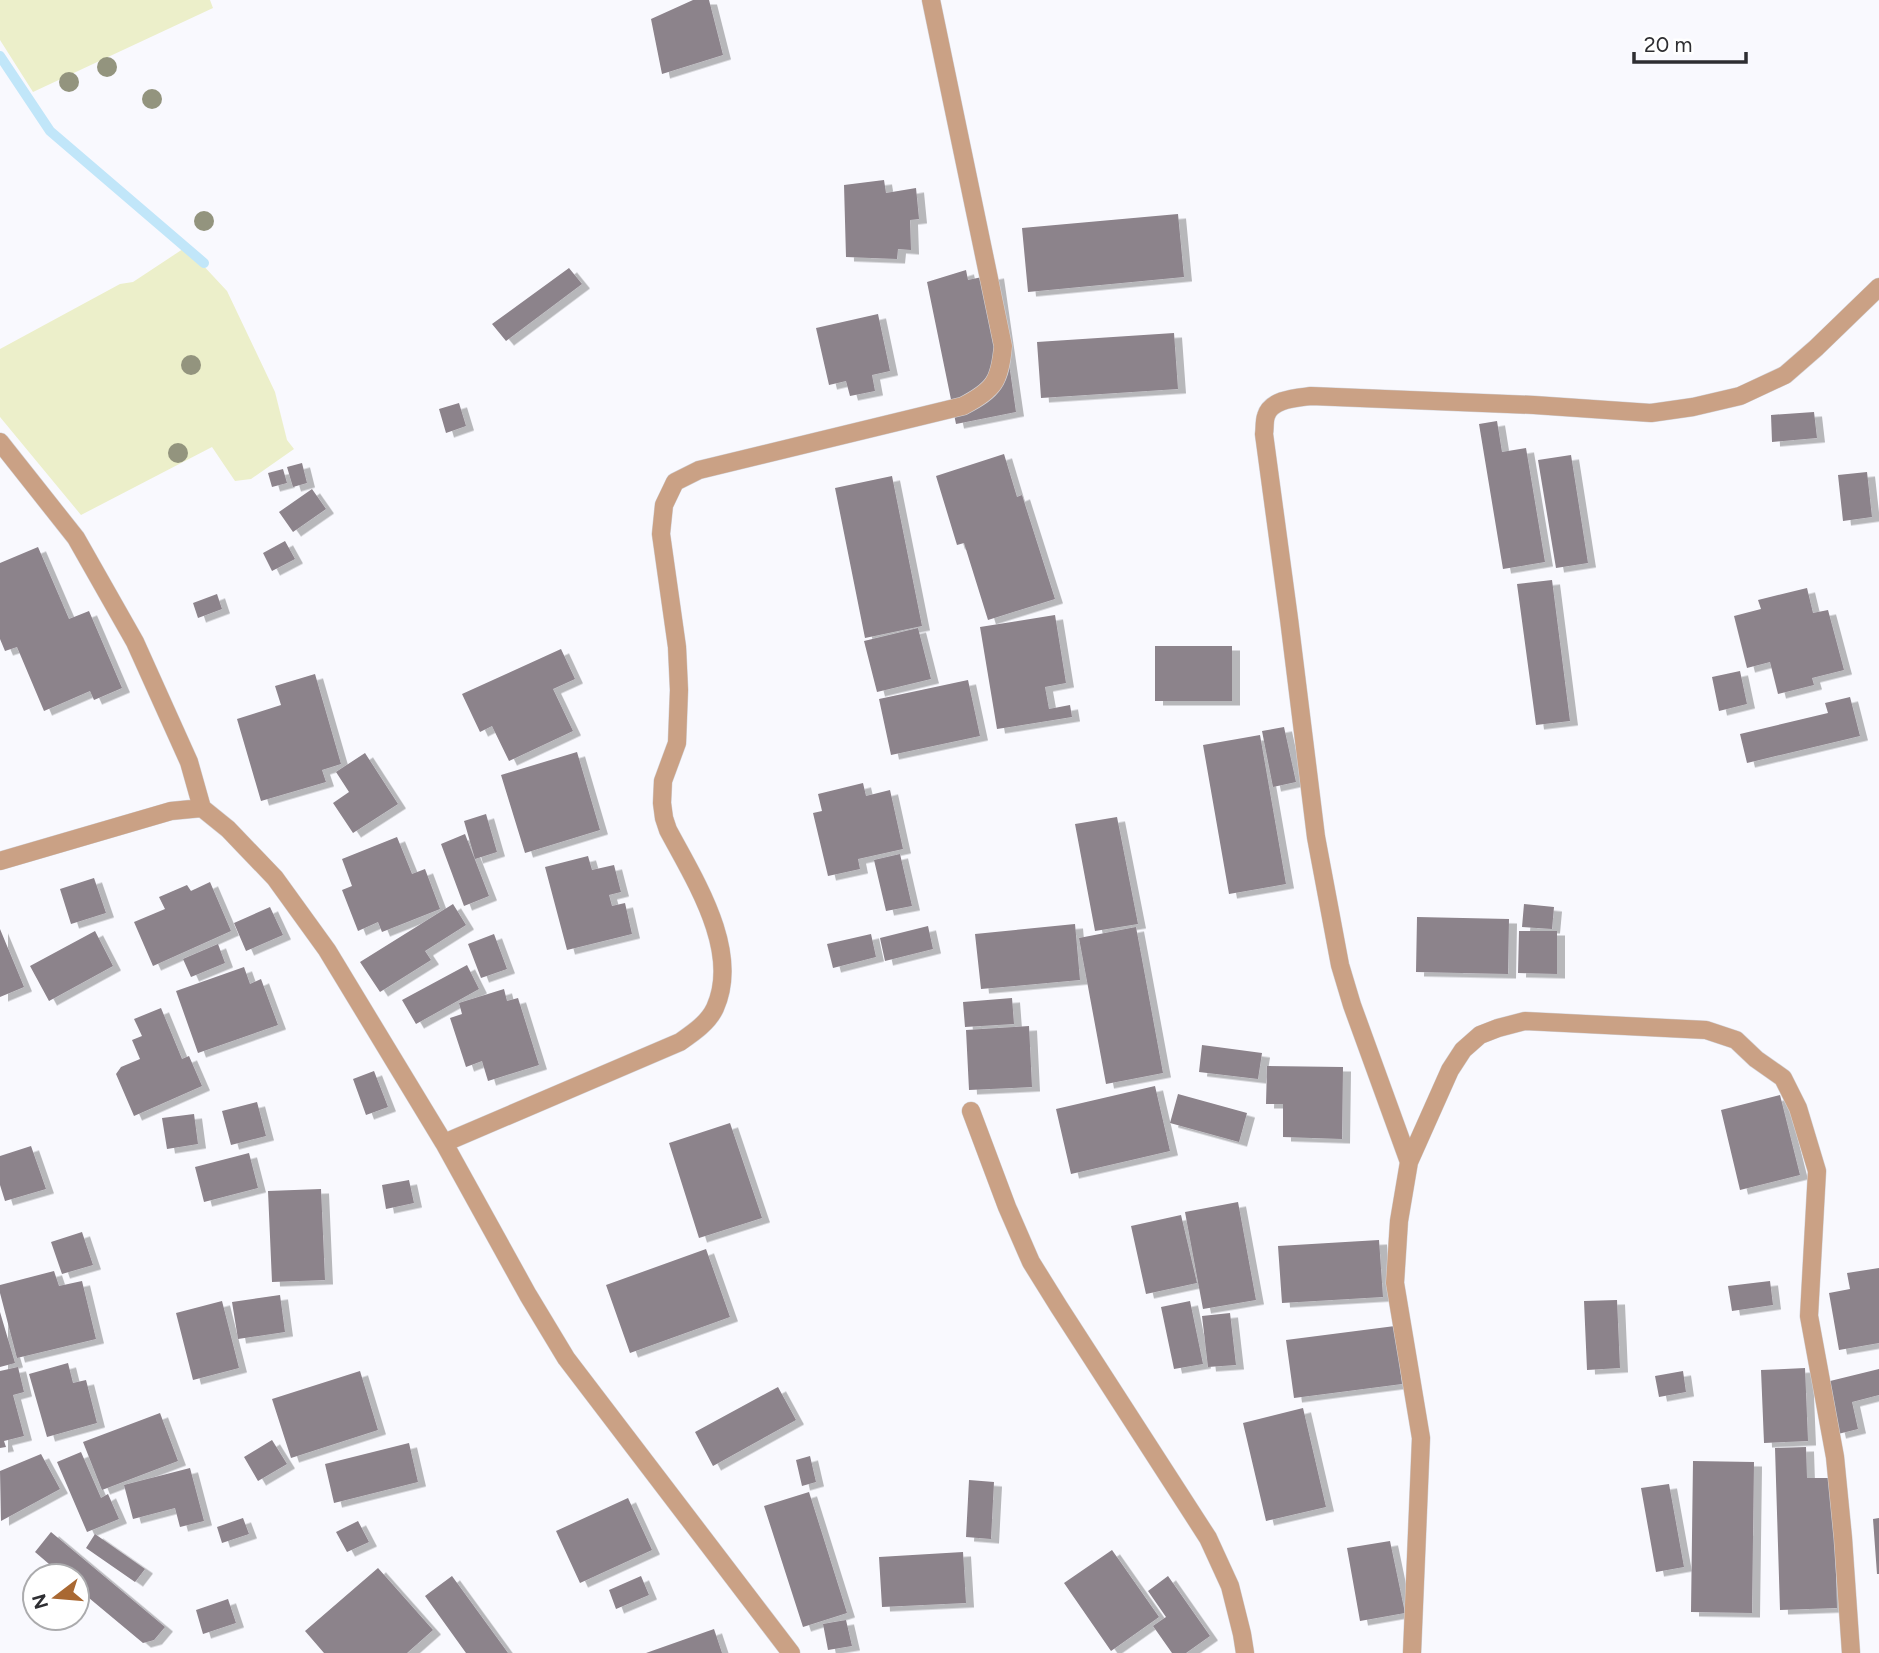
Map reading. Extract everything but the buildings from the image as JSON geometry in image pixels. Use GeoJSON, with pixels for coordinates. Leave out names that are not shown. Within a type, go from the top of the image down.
{"type":"FeatureCollection","features":[{"type":"Feature","properties":{"kind":"street"},"geometry":{"type":"LineString","coordinates":[[444,1143],[680,1042],[698,1030],[714,1009],[723,979],[714,924],[664,818],[663,781],[677,743],[679,690],[677,647],[661,534],[664,505],[675,482],[699,470],[963,406],[983,396],[993,384],[1001,366],[1003,346],[931,0]]}},
{"type":"Feature","properties":{"kind":"street"},"geometry":{"type":"LineString","coordinates":[[1409,1162],[1352,1005],[1337,952],[1316,837],[1264,434],[1266,414],[1275,404],[1311,396],[1534,405],[1651,413],[1693,407],[1740,396],[1785,375],[1879,288]]}},
{"type":"Feature","properties":{"kind":"street"},"geometry":{"type":"LineString","coordinates":[[0,442],[76,538],[135,642],[189,762],[202,808],[228,829],[275,878],[327,950],[444,1143],[566,1358],[791,1653]]}},
{"type":"Feature","properties":{"kind":"street"},"geometry":{"type":"LineString","coordinates":[[0,861],[171,811],[202,808]]}},
{"type":"Feature","properties":{"kind":"street"},"geometry":{"type":"LineString","coordinates":[[1412,1653],[1421,1438],[1395,1283],[1399,1221],[1409,1162],[1450,1070],[1464,1050],[1480,1035],[1525,1021],[1706,1031],[1736,1040],[1756,1059],[1783,1077],[1798,1108],[1816,1171],[1809,1316],[1835,1457],[1852,1653]]}},
{"type":"Feature","properties":{"kind":"street"},"geometry":{"type":"LineString","coordinates":[[971,1111],[1031,1262],[1208,1538],[1230,1586],[1245,1653]]}},
{"type":"Feature","properties":{"kind":"green space"},"geometry":{"type":"Polygon","coordinates":[[[0,0],[210,0],[213,8],[33,92],[0,40],[0,0]]]}},
{"type":"Feature","properties":{"kind":"green space"},"geometry":{"type":"Polygon","coordinates":[[[186,247],[227,291],[275,392],[287,440],[294,449],[251,479],[235,481],[212,447],[81,515],[0,417],[0,349],[120,284],[133,282],[186,247]]]}},
{"type":"Feature","properties":{"kind":"waterway"},"geometry":{"type":"LineString","coordinates":[[0,56],[50,131],[204,263]]}}]}
